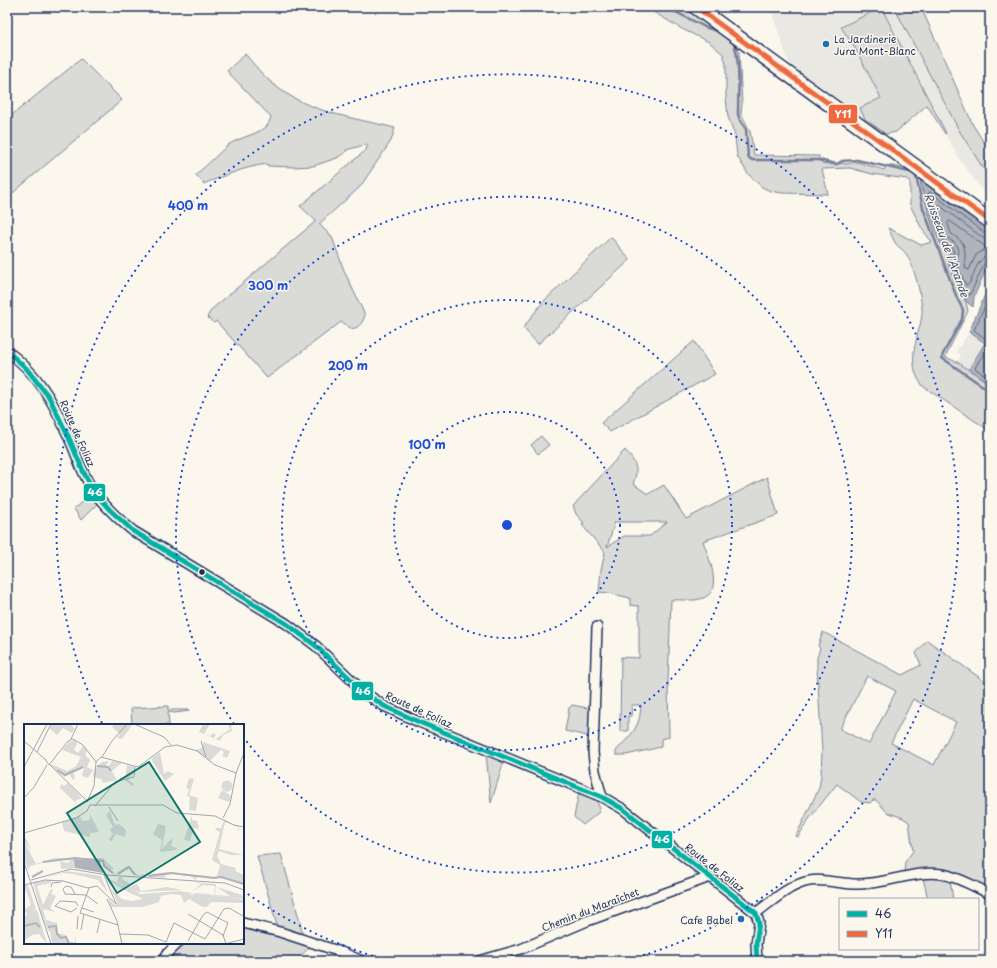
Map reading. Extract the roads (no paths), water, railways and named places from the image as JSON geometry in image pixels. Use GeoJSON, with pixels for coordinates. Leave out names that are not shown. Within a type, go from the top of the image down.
{"type":"FeatureCollection","features":[{"type":"Feature","properties":{"kind":"main road"},"geometry":{"type":"LineString","coordinates":[[696,7],[990,221]]}},
{"type":"Feature","properties":{"kind":"street","name":"Route de Foliaz"},"geometry":{"type":"LineString","coordinates":[[7,351],[33,375],[45,389],[66,430],[83,472],[91,487],[111,512],[133,531],[287,624],[316,646],[366,693],[384,706],[618,805],[638,819],[756,913]]}},
{"type":"Feature","properties":{"kind":"street"},"geometry":{"type":"LineString","coordinates":[[597,627],[593,752],[595,771],[602,797]]}},
{"type":"Feature","properties":{"kind":"street"},"geometry":{"type":"LineString","coordinates":[[758,960],[756,944],[759,923],[756,913],[789,889],[802,883],[813,880],[858,884],[923,874],[936,874],[951,876],[990,894]]}},
{"type":"Feature","properties":{"kind":"street","name":"Chemin du Maraîchet"},"geometry":{"type":"LineString","coordinates":[[479,961],[521,949],[587,921],[710,877]]}},
{"type":"Feature","properties":{"kind":"street"},"geometry":{"type":"LineString","coordinates":[[244,923],[305,940],[350,955],[362,961]]}},
{"type":"Feature","properties":{"kind":"street"},"geometry":{"type":"LineString","coordinates":[[163,961],[167,954],[177,944]]}},
{"type":"Feature","properties":{"kind":"water"},"geometry":{"type":"Polygon","coordinates":[[[920,179],[990,233],[990,260],[974,297],[973,307],[967,302],[959,291],[950,271],[946,257],[950,253],[949,250],[943,248],[935,232],[926,205],[920,179]]]}},
{"type":"Feature","properties":{"kind":"water"},"geometry":{"type":"Polygon","coordinates":[[[990,283],[990,384],[969,369],[985,343],[969,332],[990,283]]]}},
{"type":"Feature","properties":{"kind":"waterway","name":"Ruisseau de l'Arande"},"geometry":{"type":"LineString","coordinates":[[666,7],[705,27],[722,33]]}},
{"type":"Feature","properties":{"kind":"waterway","name":"Ruisseau de l'Arande"},"geometry":{"type":"LineString","coordinates":[[732,41],[735,47],[738,65],[738,114],[746,129],[748,157],[752,160],[818,160],[837,164],[842,161],[857,160],[914,173],[923,208],[957,298],[963,310],[962,319],[942,358],[990,391]]}},
{"type":"Feature","properties":{"kind":"place","name":"La Jardinerie Jura Mont-Blanc"},"geometry":{"type":"Point","coordinates":[826,44]}},
{"type":"Feature","properties":{"kind":"place","name":"Cafe Babel"},"geometry":{"type":"Point","coordinates":[741,919]}}]}
